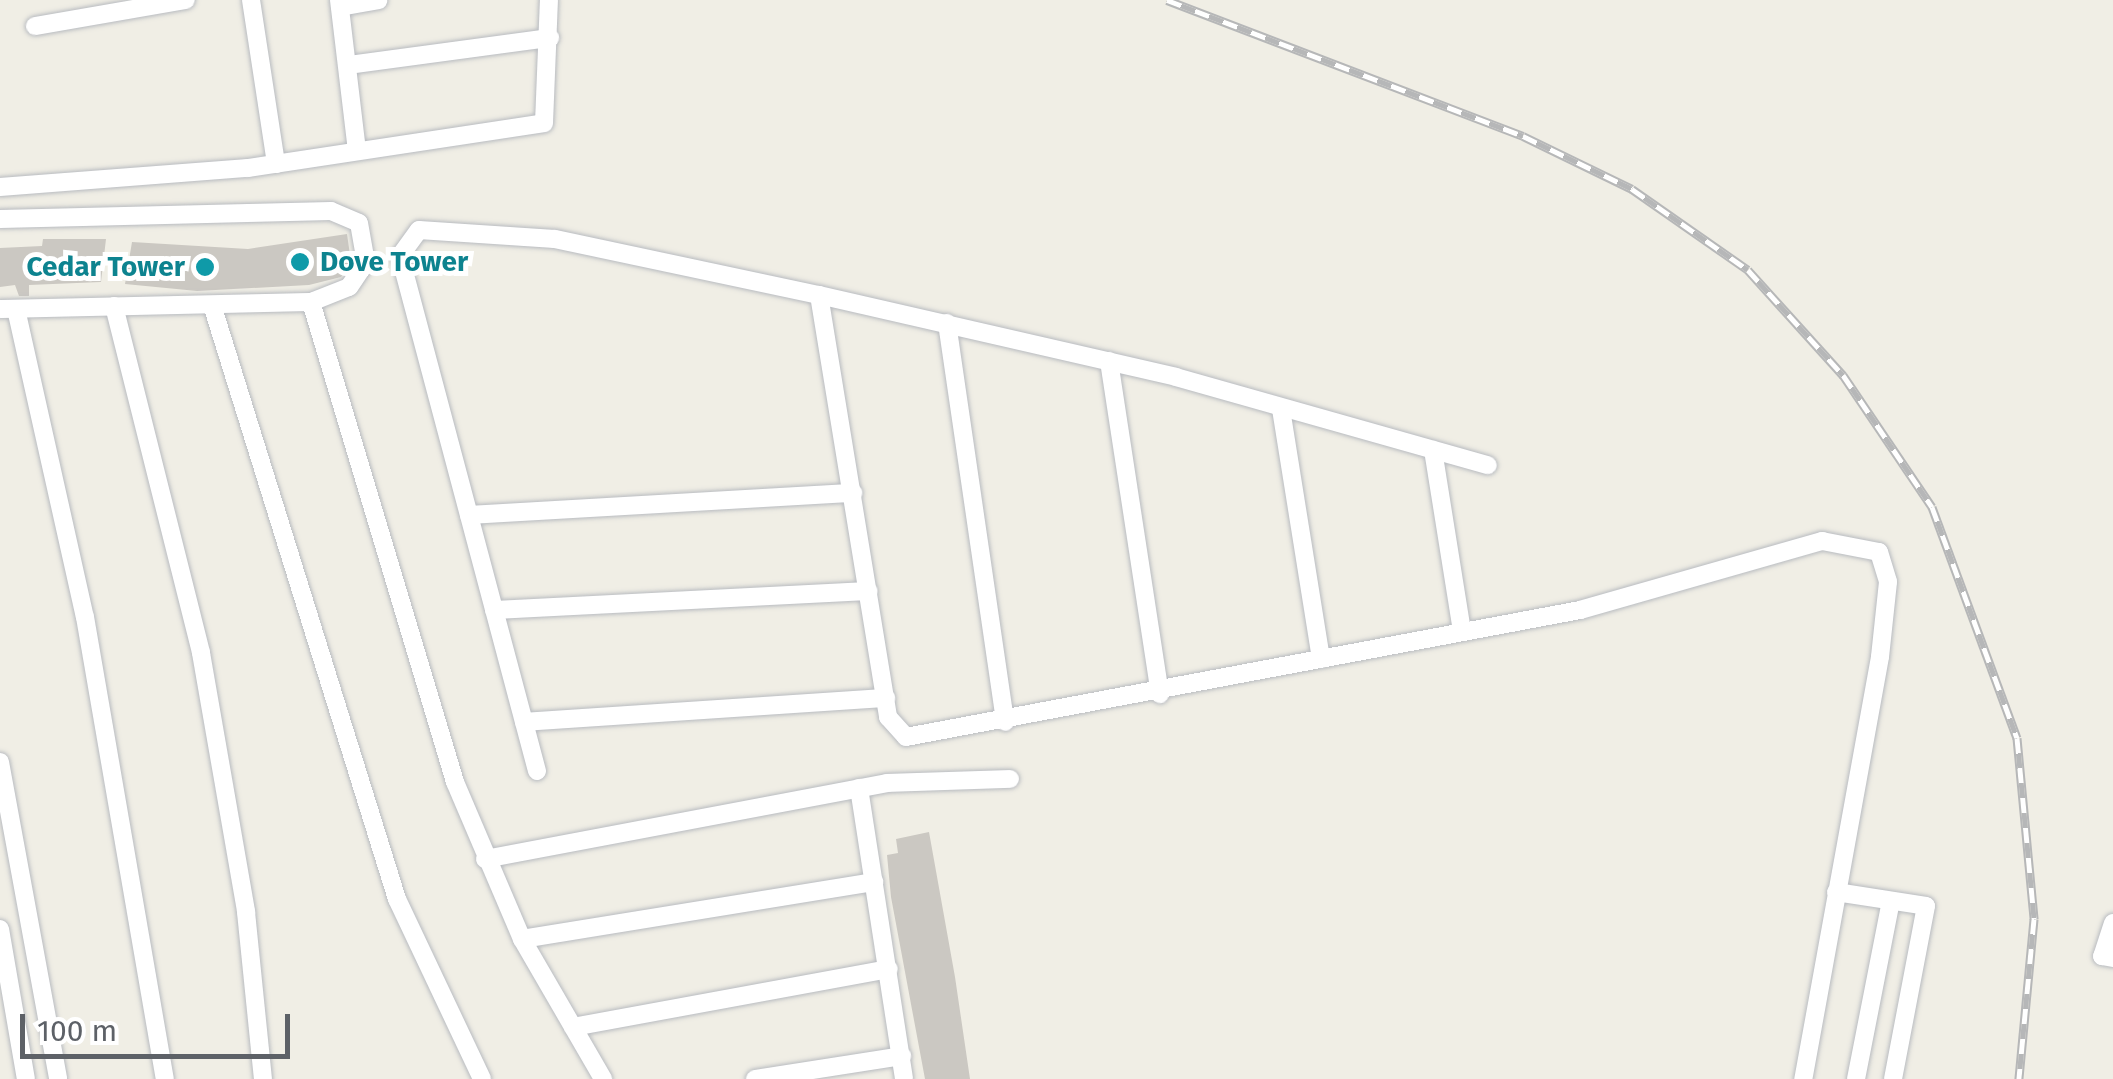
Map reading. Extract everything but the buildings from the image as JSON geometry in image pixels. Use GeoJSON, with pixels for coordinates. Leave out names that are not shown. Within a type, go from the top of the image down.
{"type":"FeatureCollection","features":[{"type":"Feature","properties":{"kind":"street"},"geometry":{"type":"LineString","coordinates":[[35,26],[186,0]]}},
{"type":"Feature","properties":{"kind":"street"},"geometry":{"type":"LineString","coordinates":[[251,0],[276,164]]}},
{"type":"Feature","properties":{"kind":"street"},"geometry":{"type":"LineString","coordinates":[[357,151],[339,3],[378,0]]}},
{"type":"Feature","properties":{"kind":"street"},"geometry":{"type":"LineString","coordinates":[[0,187],[276,164],[544,123],[549,0]]}},
{"type":"Feature","properties":{"kind":"street"},"geometry":{"type":"LineString","coordinates":[[348,65],[550,38]]}},
{"type":"Feature","properties":{"kind":"street"},"geometry":{"type":"LineString","coordinates":[[0,218],[330,210],[360,223],[366,262],[349,287],[311,302],[214,308],[8,309],[86,617],[165,1079]]}},
{"type":"Feature","properties":{"kind":"street"},"geometry":{"type":"LineString","coordinates":[[537,771],[400,256],[419,230],[555,240],[819,294],[1110,361],[1488,464]]}},
{"type":"Feature","properties":{"kind":"street"},"geometry":{"type":"LineString","coordinates":[[819,294],[888,717],[906,737],[1160,694],[1580,610],[1786,548],[1822,541],[1869,545],[1887,569],[1886,613],[1803,1079]]}},
{"type":"Feature","properties":{"kind":"street"},"geometry":{"type":"LineString","coordinates":[[311,302],[484,859],[522,939],[604,1079]]}},
{"type":"Feature","properties":{"kind":"street"},"geometry":{"type":"LineString","coordinates":[[114,306],[200,654],[246,912],[263,1079]]}},
{"type":"Feature","properties":{"kind":"street"},"geometry":{"type":"LineString","coordinates":[[214,308],[391,881],[482,1079]]}},
{"type":"Feature","properties":{"kind":"street"},"geometry":{"type":"LineString","coordinates":[[947,323],[1005,722]]}},
{"type":"Feature","properties":{"kind":"street"},"geometry":{"type":"LineString","coordinates":[[1110,361],[1160,694]]}},
{"type":"Feature","properties":{"kind":"street"},"geometry":{"type":"LineString","coordinates":[[1281,409],[1321,660]]}},
{"type":"Feature","properties":{"kind":"street"},"geometry":{"type":"LineString","coordinates":[[1433,450],[1462,632]]}},
{"type":"Feature","properties":{"kind":"street"},"geometry":{"type":"LineString","coordinates":[[469,515],[853,493]]}},
{"type":"Feature","properties":{"kind":"street"},"geometry":{"type":"LineString","coordinates":[[494,610],[870,591]]}},
{"type":"Feature","properties":{"kind":"street"},"geometry":{"type":"LineString","coordinates":[[524,722],[886,698]]}},
{"type":"Feature","properties":{"kind":"street"},"geometry":{"type":"LineString","coordinates":[[0,762],[58,1079]]}},
{"type":"Feature","properties":{"kind":"street"},"geometry":{"type":"LineString","coordinates":[[484,859],[859,788],[1010,779]]}},
{"type":"Feature","properties":{"kind":"street"},"geometry":{"type":"LineString","coordinates":[[859,788],[904,1079]]}},
{"type":"Feature","properties":{"kind":"street"},"geometry":{"type":"LineString","coordinates":[[522,939],[874,882]]}},
{"type":"Feature","properties":{"kind":"street"},"geometry":{"type":"LineString","coordinates":[[1836,892],[1926,906],[1893,1079]]}},
{"type":"Feature","properties":{"kind":"street"},"geometry":{"type":"LineString","coordinates":[[1856,1079],[1891,901]]}},
{"type":"Feature","properties":{"kind":"street"},"geometry":{"type":"LineString","coordinates":[[2113,923],[2102,956],[2113,958]]}},
{"type":"Feature","properties":{"kind":"street"},"geometry":{"type":"LineString","coordinates":[[0,929],[26,1079]]}},
{"type":"Feature","properties":{"kind":"street"},"geometry":{"type":"LineString","coordinates":[[573,1027],[888,969]]}},
{"type":"Feature","properties":{"kind":"street"},"geometry":{"type":"LineString","coordinates":[[755,1079],[902,1056]]}},
{"type":"Feature","properties":{"kind":"railway"},"geometry":{"type":"LineString","coordinates":[[1167,0],[1523,136],[1632,189],[1748,270],[1843,375],[1932,507],[2017,738],[2034,919],[2019,1079]]}},
{"type":"Feature","properties":{"kind":"place","name":"Dove Tower"},"geometry":{"type":"Point","coordinates":[300,262]}},
{"type":"Feature","properties":{"kind":"place","name":"Cedar Tower"},"geometry":{"type":"Point","coordinates":[205,267]}}]}
